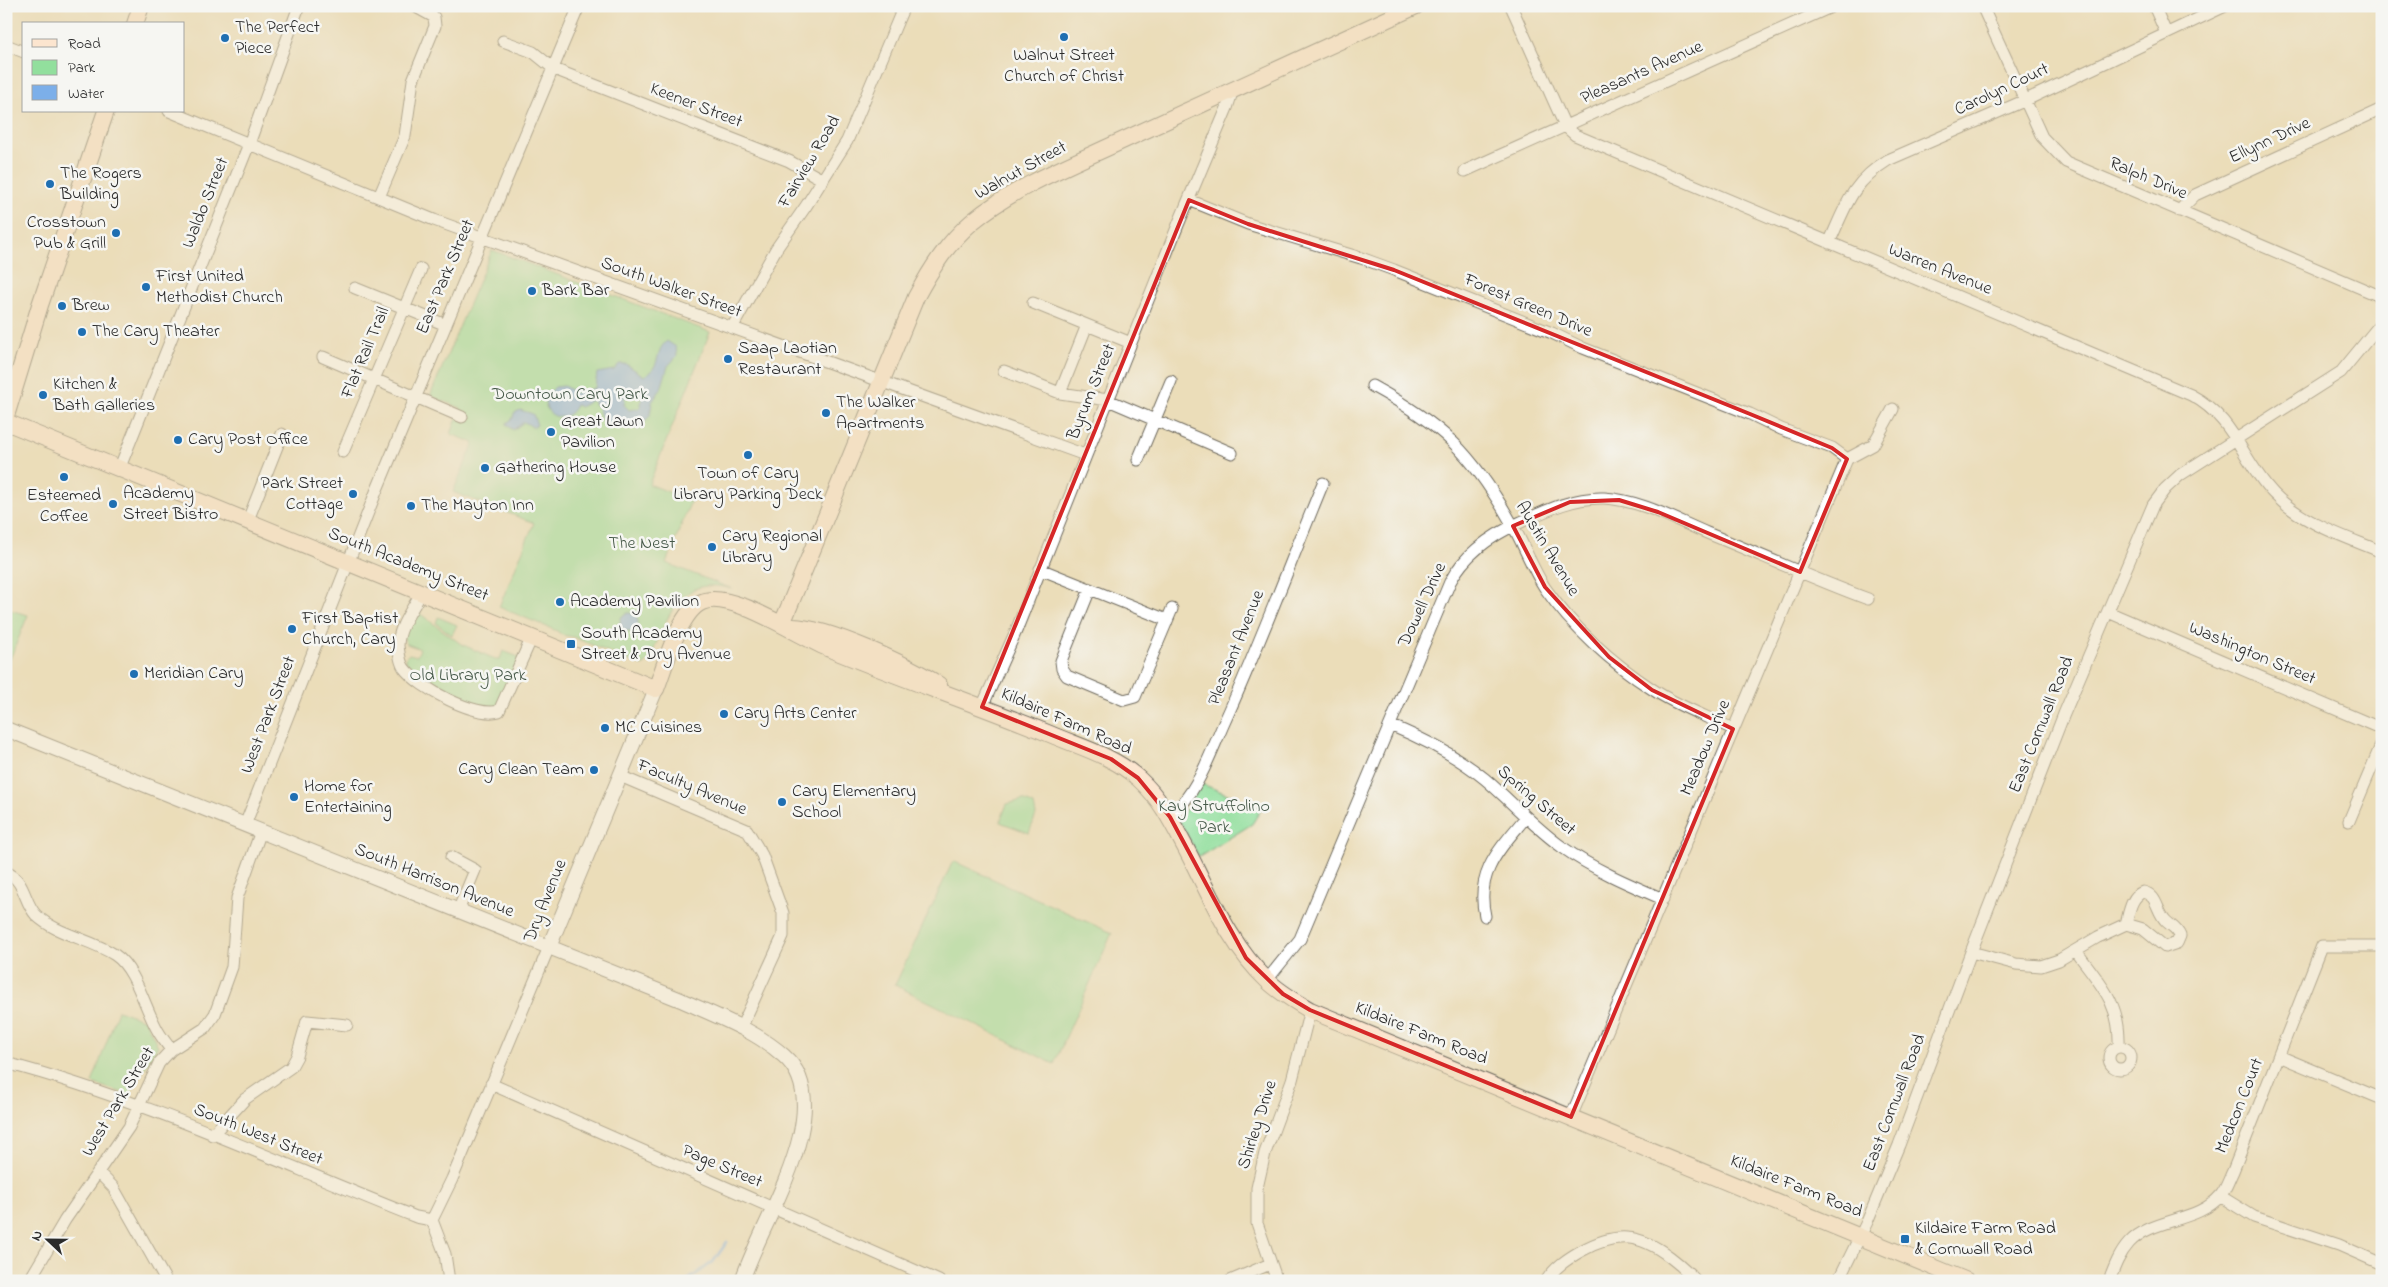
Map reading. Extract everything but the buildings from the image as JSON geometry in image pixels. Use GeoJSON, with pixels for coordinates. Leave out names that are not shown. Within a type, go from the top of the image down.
{"type":"FeatureCollection","features":[{"type":"Feature","properties":{"kind":"main road"},"geometry":{"type":"LineString","coordinates":[[136,22],[141,6]]}},
{"type":"Feature","properties":{"kind":"main road","name":"Walnut Street"},"geometry":{"type":"LineString","coordinates":[[784,625],[916,297],[929,274],[961,232],[999,203],[1038,181],[1233,89],[1416,6]]}},
{"type":"Feature","properties":{"kind":"main road"},"geometry":{"type":"LineString","coordinates":[[6,416],[40,305],[106,112]]}},
{"type":"Feature","properties":{"kind":"main road","name":"South Academy Street"},"geometry":{"type":"LineString","coordinates":[[6,422],[120,467],[656,689]]}},
{"type":"Feature","properties":{"kind":"main road","name":"Kildaire Farm Road"},"geometry":{"type":"LineString","coordinates":[[702,602],[724,599],[784,625],[824,647],[882,671],[963,699],[1111,759],[1150,789],[1170,817],[1230,933],[1246,958],[1283,994],[1310,1010],[1860,1235],[1967,1281]]}},
{"type":"Feature","properties":{"kind":"main road","name":"Dry Avenue"},"geometry":{"type":"LineString","coordinates":[[656,689],[684,620],[688,613],[702,602]]}},
{"type":"Feature","properties":{"kind":"street","name":"Waldo Street"},"geometry":{"type":"LineString","coordinates":[[120,467],[249,144],[299,6]]}},
{"type":"Feature","properties":{"kind":"street"},"geometry":{"type":"LineString","coordinates":[[379,197],[405,136],[413,80],[435,26],[434,16],[414,6]]}},
{"type":"Feature","properties":{"kind":"street","name":"East Park Street"},"geometry":{"type":"LineString","coordinates":[[348,563],[415,398],[580,6]]}},
{"type":"Feature","properties":{"kind":"street","name":"Fairview Road"},"geometry":{"type":"LineString","coordinates":[[732,328],[773,253],[847,141],[904,6]]}},
{"type":"Feature","properties":{"kind":"street"},"geometry":{"type":"LineString","coordinates":[[1511,6],[1565,126]]}},
{"type":"Feature","properties":{"kind":"street","name":"Pleasants Avenue"},"geometry":{"type":"LineString","coordinates":[[1465,171],[1833,6]]}},
{"type":"Feature","properties":{"kind":"street","name":"Ralph Drive"},"geometry":{"type":"LineString","coordinates":[[1982,6],[2042,136],[2066,162],[2178,212],[2382,296]]}},
{"type":"Feature","properties":{"kind":"street"},"geometry":{"type":"LineString","coordinates":[[2154,6],[2166,33]]}},
{"type":"Feature","properties":{"kind":"street","name":"Carolyn Court"},"geometry":{"type":"LineString","coordinates":[[1830,243],[1850,196],[1861,180],[1888,160],[2026,100],[2225,6]]}},
{"type":"Feature","properties":{"kind":"street","name":"Keener Street"},"geometry":{"type":"LineString","coordinates":[[503,41],[533,52],[554,70],[789,161],[823,180]]}},
{"type":"Feature","properties":{"kind":"street"},"geometry":{"type":"LineString","coordinates":[[6,45],[22,51]]}},
{"type":"Feature","properties":{"kind":"street","name":"Byrum Street"},"geometry":{"type":"LineString","coordinates":[[982,707],[1040,569],[1227,108],[1233,89]]}},
{"type":"Feature","properties":{"kind":"street","name":"Ellynn Drive"},"geometry":{"type":"LineString","coordinates":[[2178,212],[2195,195],[2382,109]]}},
{"type":"Feature","properties":{"kind":"street","name":"South Walker Street"},"geometry":{"type":"LineString","coordinates":[[172,112],[482,238],[1085,455]]}},
{"type":"Feature","properties":{"kind":"street","name":"Warren Avenue"},"geometry":{"type":"LineString","coordinates":[[1565,126],[1584,140],[2191,395],[2212,408],[2235,438],[2265,484],[2292,510],[2318,526],[2382,552]]}},
{"type":"Feature","properties":{"kind":"street","name":"Forest Green Drive"},"geometry":{"type":"LineString","coordinates":[[1189,200],[1248,224],[1361,258],[1394,270],[1750,414],[1781,429],[1832,448],[1847,459]]}},
{"type":"Feature","properties":{"kind":"street","name":"Flat Rail Trail"},"geometry":{"type":"LineString","coordinates":[[343,452],[421,269]]}},
{"type":"Feature","properties":{"kind":"street"},"geometry":{"type":"LineString","coordinates":[[355,288],[446,325]]}},
{"type":"Feature","properties":{"kind":"street"},"geometry":{"type":"LineString","coordinates":[[1033,303],[1131,343]]}},
{"type":"Feature","properties":{"kind":"street","name":"East Cornwall Road"},"geometry":{"type":"LineString","coordinates":[[1838,1281],[1860,1235],[1916,1103],[1972,952],[2061,723],[2148,514],[2158,498],[2180,475],[2235,438],[2341,372],[2382,322]]}},
{"type":"Feature","properties":{"kind":"street"},"geometry":{"type":"LineString","coordinates":[[1060,393],[1087,325]]}},
{"type":"Feature","properties":{"kind":"street"},"geometry":{"type":"LineString","coordinates":[[323,357],[415,398],[462,416]]}},
{"type":"Feature","properties":{"kind":"street"},"geometry":{"type":"LineString","coordinates":[[1004,370],[1060,393],[1108,400],[1232,453]]}},
{"type":"Feature","properties":{"kind":"street"},"geometry":{"type":"LineString","coordinates":[[1138,460],[1171,381]]}},
{"type":"Feature","properties":{"kind":"street","name":"Austin Avenue"},"geometry":{"type":"LineString","coordinates":[[1372,386],[1429,420],[1463,450],[1486,480],[1545,587],[1567,615],[1609,657],[1652,690],[1734,729]]}},
{"type":"Feature","properties":{"kind":"street"},"geometry":{"type":"LineString","coordinates":[[1847,459],[1874,445],[1893,409]]}},
{"type":"Feature","properties":{"kind":"street"},"geometry":{"type":"LineString","coordinates":[[248,520],[282,434]]}},
{"type":"Feature","properties":{"kind":"street","name":"Meadow Drive"},"geometry":{"type":"LineString","coordinates":[[1571,1117],[1847,459]]}},
{"type":"Feature","properties":{"kind":"street","name":"Pleasant Avenue"},"geometry":{"type":"LineString","coordinates":[[1170,817],[1188,799],[1202,775],[1254,657],[1322,483]]}},
{"type":"Feature","properties":{"kind":"street","name":"Dowell Drive"},"geometry":{"type":"LineString","coordinates":[[1267,980],[1300,939],[1455,572],[1482,544],[1513,526],[1570,502],[1590,498],[1619,500],[1658,512],[1868,599]]}},
{"type":"Feature","properties":{"kind":"street","name":"West Park Street"},"geometry":{"type":"LineString","coordinates":[[245,825],[348,563]]}},
{"type":"Feature","properties":{"kind":"street"},"geometry":{"type":"LineString","coordinates":[[1040,569],[1167,620]]}},
{"type":"Feature","properties":{"kind":"street"},"geometry":{"type":"LineString","coordinates":[[1090,589],[1061,661],[1062,669],[1067,676],[1124,700],[1135,697],[1172,609]]}},
{"type":"Feature","properties":{"kind":"street"},"geometry":{"type":"LineString","coordinates":[[421,593],[402,628],[399,650],[402,664],[408,672],[445,699],[491,714],[499,711],[532,637]]}},
{"type":"Feature","properties":{"kind":"street","name":"Washington Street"},"geometry":{"type":"LineString","coordinates":[[2108,612],[2382,729]]}},
{"type":"Feature","properties":{"kind":"street","name":"Dry Avenue"},"geometry":{"type":"LineString","coordinates":[[432,1220],[439,1208],[656,689]]}},
{"type":"Feature","properties":{"kind":"street","name":"Spring Street"},"geometry":{"type":"LineString","coordinates":[[1390,725],[1429,741],[1464,763],[1561,846],[1592,866],[1662,899]]}},
{"type":"Feature","properties":{"kind":"street","name":"South Harrison Avenue"},"geometry":{"type":"LineString","coordinates":[[6,729],[681,1000],[742,1028],[784,1056],[796,1071],[804,1093],[805,1112],[801,1135],[742,1281]]}},
{"type":"Feature","properties":{"kind":"street"},"geometry":{"type":"LineString","coordinates":[[2349,821],[2382,743]]}},
{"type":"Feature","properties":{"kind":"street","name":"Faculty Avenue"},"geometry":{"type":"LineString","coordinates":[[620,776],[747,830],[762,855],[783,913],[783,936],[742,1028]]}},
{"type":"Feature","properties":{"kind":"street"},"geometry":{"type":"LineString","coordinates":[[1485,916],[1482,900],[1483,884],[1488,869],[1494,857],[1526,817]]}},
{"type":"Feature","properties":{"kind":"street","name":"West Park Street"},"geometry":{"type":"LineString","coordinates":[[29,1281],[65,1220],[129,1127],[152,1074],[171,1050],[205,1028],[221,1001],[234,959],[236,904],[261,831]]}},
{"type":"Feature","properties":{"kind":"street"},"geometry":{"type":"LineString","coordinates":[[451,857],[475,870],[458,911]]}},
{"type":"Feature","properties":{"kind":"street"},"geometry":{"type":"LineString","coordinates":[[6,872],[17,878],[31,908],[37,916],[60,930],[116,956],[129,970],[158,1031],[171,1050]]}},
{"type":"Feature","properties":{"kind":"street"},"geometry":{"type":"LineString","coordinates":[[1972,952],[2035,967],[2052,963],[2098,937],[2126,924],[2143,929],[2165,947],[2177,943],[2180,936],[2177,929],[2161,915],[2153,897],[2146,892],[2141,892],[2137,896],[2126,924]]}},
{"type":"Feature","properties":{"kind":"street","name":"Medcon Court"},"geometry":{"type":"LineString","coordinates":[[2109,1281],[2122,1253],[2139,1235],[2149,1228],[2197,1211],[2220,1196],[2233,1171],[2322,946],[2382,946]]}},
{"type":"Feature","properties":{"kind":"street"},"geometry":{"type":"LineString","coordinates":[[2076,951],[2114,1007],[2119,1021],[2119,1047]]}},
{"type":"Feature","properties":{"kind":"street","name":"Shirley Drive"},"geometry":{"type":"LineString","coordinates":[[1277,1281],[1257,1223],[1257,1188],[1265,1153],[1292,1080],[1310,1010]]}},
{"type":"Feature","properties":{"kind":"street"},"geometry":{"type":"LineString","coordinates":[[212,1135],[245,1099],[291,1067],[307,1021],[347,1025]]}},
{"type":"Feature","properties":{"kind":"street"},"geometry":{"type":"LineString","coordinates":[[2279,1056],[2382,1099]]}},
{"type":"Feature","properties":{"kind":"street","name":"South West Street"},"geometry":{"type":"LineString","coordinates":[[6,1063],[60,1078],[139,1106],[416,1217],[432,1220]]}},
{"type":"Feature","properties":{"kind":"street","name":"Page Street"},"geometry":{"type":"LineString","coordinates":[[491,1084],[939,1281]]}},
{"type":"Feature","properties":{"kind":"street"},"geometry":{"type":"LineString","coordinates":[[98,1172],[113,1187],[166,1281]]}},
{"type":"Feature","properties":{"kind":"street"},"geometry":{"type":"LineString","coordinates":[[2220,1196],[2254,1217],[2339,1245],[2382,1264]]}},
{"type":"Feature","properties":{"kind":"street"},"geometry":{"type":"LineString","coordinates":[[432,1220],[445,1254],[450,1280]]}},
{"type":"Feature","properties":{"kind":"street"},"geometry":{"type":"LineString","coordinates":[[1546,1281],[1566,1260],[1590,1246],[1613,1238],[1632,1237],[1662,1250],[1682,1266],[1696,1281]]}},
{"type":"Feature","properties":{"kind":"street"},"geometry":{"type":"LineString","coordinates":[[1230,1281],[1270,1264]]}},
{"type":"Feature","properties":{"kind":"highlighted area"},"geometry":{"type":"Polygon","coordinates":[[[1189,200],[1248,224],[1394,270],[1832,448],[1847,459],[1800,572],[1658,512],[1619,500],[1570,502],[1513,526],[1545,587],[1609,657],[1652,690],[1733,729],[1571,1117],[1310,1010],[1283,994],[1246,958],[1170,817],[1138,778],[1111,759],[982,707],[1189,200]]]}},
{"type":"Feature","properties":{"kind":"green space","name":"Downtown Cary Park"},"geometry":{"type":"Polygon","coordinates":[[[492,250],[710,332],[649,484],[691,501],[666,563],[732,589],[716,586],[703,587],[692,591],[682,598],[668,618],[650,659],[642,666],[573,637],[562,635],[557,631],[499,607],[534,523],[453,492],[474,443],[451,434],[461,408],[430,396],[492,250]]]}},
{"type":"Feature","properties":{"kind":"green space"},"geometry":{"type":"Polygon","coordinates":[[[6,609],[28,615],[6,669],[6,609]]]}},
{"type":"Feature","properties":{"kind":"green space","name":"Old Library Park"},"geometry":{"type":"Polygon","coordinates":[[[415,610],[461,644],[495,659],[500,659],[503,651],[521,658],[501,704],[492,710],[456,699],[408,667],[405,658],[409,654],[417,656],[420,649],[407,644],[403,637],[415,610]]]}},
{"type":"Feature","properties":{"kind":"green space"},"geometry":{"type":"Polygon","coordinates":[[[438,617],[457,625],[452,635],[436,623],[438,617]]]}},
{"type":"Feature","properties":{"kind":"green space","name":"Kay Struffolino Park"},"geometry":{"type":"Polygon","coordinates":[[[1202,784],[1262,808],[1252,824],[1199,857],[1179,820],[1202,784]]]}},
{"type":"Feature","properties":{"kind":"green space"},"geometry":{"type":"Polygon","coordinates":[[[1023,800],[1034,805],[1036,815],[1029,833],[1000,822],[1007,804],[1023,800]]]}},
{"type":"Feature","properties":{"kind":"green space"},"geometry":{"type":"Polygon","coordinates":[[[953,861],[1112,933],[1054,1064],[895,985],[953,861]]]}},
{"type":"Feature","properties":{"kind":"green space"},"geometry":{"type":"Polygon","coordinates":[[[118,1010],[145,1020],[158,1046],[129,1095],[92,1083],[118,1010]]]}},
{"type":"Feature","properties":{"kind":"water"},"geometry":{"type":"Polygon","coordinates":[[[667,341],[676,347],[677,356],[668,366],[661,389],[652,402],[650,415],[639,430],[624,424],[618,426],[603,423],[598,407],[592,400],[580,407],[576,405],[568,415],[562,417],[548,411],[545,398],[555,387],[564,386],[576,393],[595,388],[597,373],[614,370],[619,364],[626,364],[644,376],[654,368],[663,345],[667,341]],[[631,392],[625,397],[624,405],[629,410],[640,408],[642,400],[638,394],[631,392]]]}},
{"type":"Feature","properties":{"kind":"water"},"geometry":{"type":"Polygon","coordinates":[[[520,410],[533,414],[537,425],[533,427],[524,422],[513,430],[506,424],[513,418],[514,413],[520,410]]]}},
{"type":"Feature","properties":{"kind":"water"},"geometry":{"type":"Polygon","coordinates":[[[629,613],[635,616],[638,622],[635,628],[629,631],[623,628],[620,622],[623,616],[629,613]]]}},
{"type":"Feature","properties":{"kind":"waterway"},"geometry":{"type":"LineString","coordinates":[[687,1281],[713,1262],[727,1242]]}},
{"type":"Feature","properties":{"kind":"place","name":"Walnut Street Church of Christ"},"geometry":{"type":"Point","coordinates":[1064,37]}},
{"type":"Feature","properties":{"kind":"place","name":"The Perfect Piece"},"geometry":{"type":"Point","coordinates":[225,38]}},
{"type":"Feature","properties":{"kind":"place","name":"The Rogers Building"},"geometry":{"type":"Point","coordinates":[50,184]}},
{"type":"Feature","properties":{"kind":"place","name":"Crosstown Pub & Grill"},"geometry":{"type":"Point","coordinates":[116,233]}},
{"type":"Feature","properties":{"kind":"place","name":"First United Methodist Church"},"geometry":{"type":"Point","coordinates":[146,287]}},
{"type":"Feature","properties":{"kind":"place","name":"Bark Bar"},"geometry":{"type":"Point","coordinates":[532,291]}},
{"type":"Feature","properties":{"kind":"place","name":"Brew"},"geometry":{"type":"Point","coordinates":[62,306]}},
{"type":"Feature","properties":{"kind":"place","name":"The Cary Theater"},"geometry":{"type":"Point","coordinates":[82,332]}},
{"type":"Feature","properties":{"kind":"place","name":"Saap Laotian Restaurant"},"geometry":{"type":"Point","coordinates":[728,359]}},
{"type":"Feature","properties":{"kind":"place","name":"Kitchen & Bath Galleries"},"geometry":{"type":"Point","coordinates":[43,395]}},
{"type":"Feature","properties":{"kind":"place","name":"The Walker Apartments"},"geometry":{"type":"Point","coordinates":[826,413]}},
{"type":"Feature","properties":{"kind":"place","name":"Great Lawn Pavilion"},"geometry":{"type":"Point","coordinates":[551,432]}},
{"type":"Feature","properties":{"kind":"place","name":"Cary Post Office"},"geometry":{"type":"Point","coordinates":[178,440]}},
{"type":"Feature","properties":{"kind":"place","name":"Town of Cary Library Parking Deck"},"geometry":{"type":"Point","coordinates":[748,455]}},
{"type":"Feature","properties":{"kind":"place","name":"Gathering House"},"geometry":{"type":"Point","coordinates":[485,468]}},
{"type":"Feature","properties":{"kind":"place","name":"Esteemed Coffee"},"geometry":{"type":"Point","coordinates":[64,477]}},
{"type":"Feature","properties":{"kind":"place","name":"Park Street Cottage"},"geometry":{"type":"Point","coordinates":[353,494]}},
{"type":"Feature","properties":{"kind":"place","name":"Academy Street Bistro"},"geometry":{"type":"Point","coordinates":[113,504]}},
{"type":"Feature","properties":{"kind":"place","name":"The Mayton Inn"},"geometry":{"type":"Point","coordinates":[411,506]}},
{"type":"Feature","properties":{"kind":"place","name":"Cary Regional Library"},"geometry":{"type":"Point","coordinates":[712,547]}},
{"type":"Feature","properties":{"kind":"place","name":"Academy Pavilion"},"geometry":{"type":"Point","coordinates":[560,602]}},
{"type":"Feature","properties":{"kind":"place","name":"First Baptist Church, Cary"},"geometry":{"type":"Point","coordinates":[292,629]}},
{"type":"Feature","properties":{"kind":"place","name":"South Academy Street & Dry Avenue"},"geometry":{"type":"Point","coordinates":[571,644]}},
{"type":"Feature","properties":{"kind":"place","name":"Meridian Cary"},"geometry":{"type":"Point","coordinates":[134,674]}},
{"type":"Feature","properties":{"kind":"place","name":"Cary Arts Center"},"geometry":{"type":"Point","coordinates":[724,714]}},
{"type":"Feature","properties":{"kind":"place","name":"MC Cuisines"},"geometry":{"type":"Point","coordinates":[605,728]}},
{"type":"Feature","properties":{"kind":"place","name":"Cary Clean Team"},"geometry":{"type":"Point","coordinates":[594,770]}},
{"type":"Feature","properties":{"kind":"place","name":"Home for Entertaining"},"geometry":{"type":"Point","coordinates":[294,797]}},
{"type":"Feature","properties":{"kind":"place","name":"Cary Elementary School"},"geometry":{"type":"Point","coordinates":[782,802]}},
{"type":"Feature","properties":{"kind":"place","name":"Kildaire Farm Road & Cornwall Road"},"geometry":{"type":"Point","coordinates":[1905,1239]}},
{"type":"Feature","properties":{"kind":"park label","name":"The Nest"},"geometry":{"type":"Point","coordinates":[642,544]}}]}
